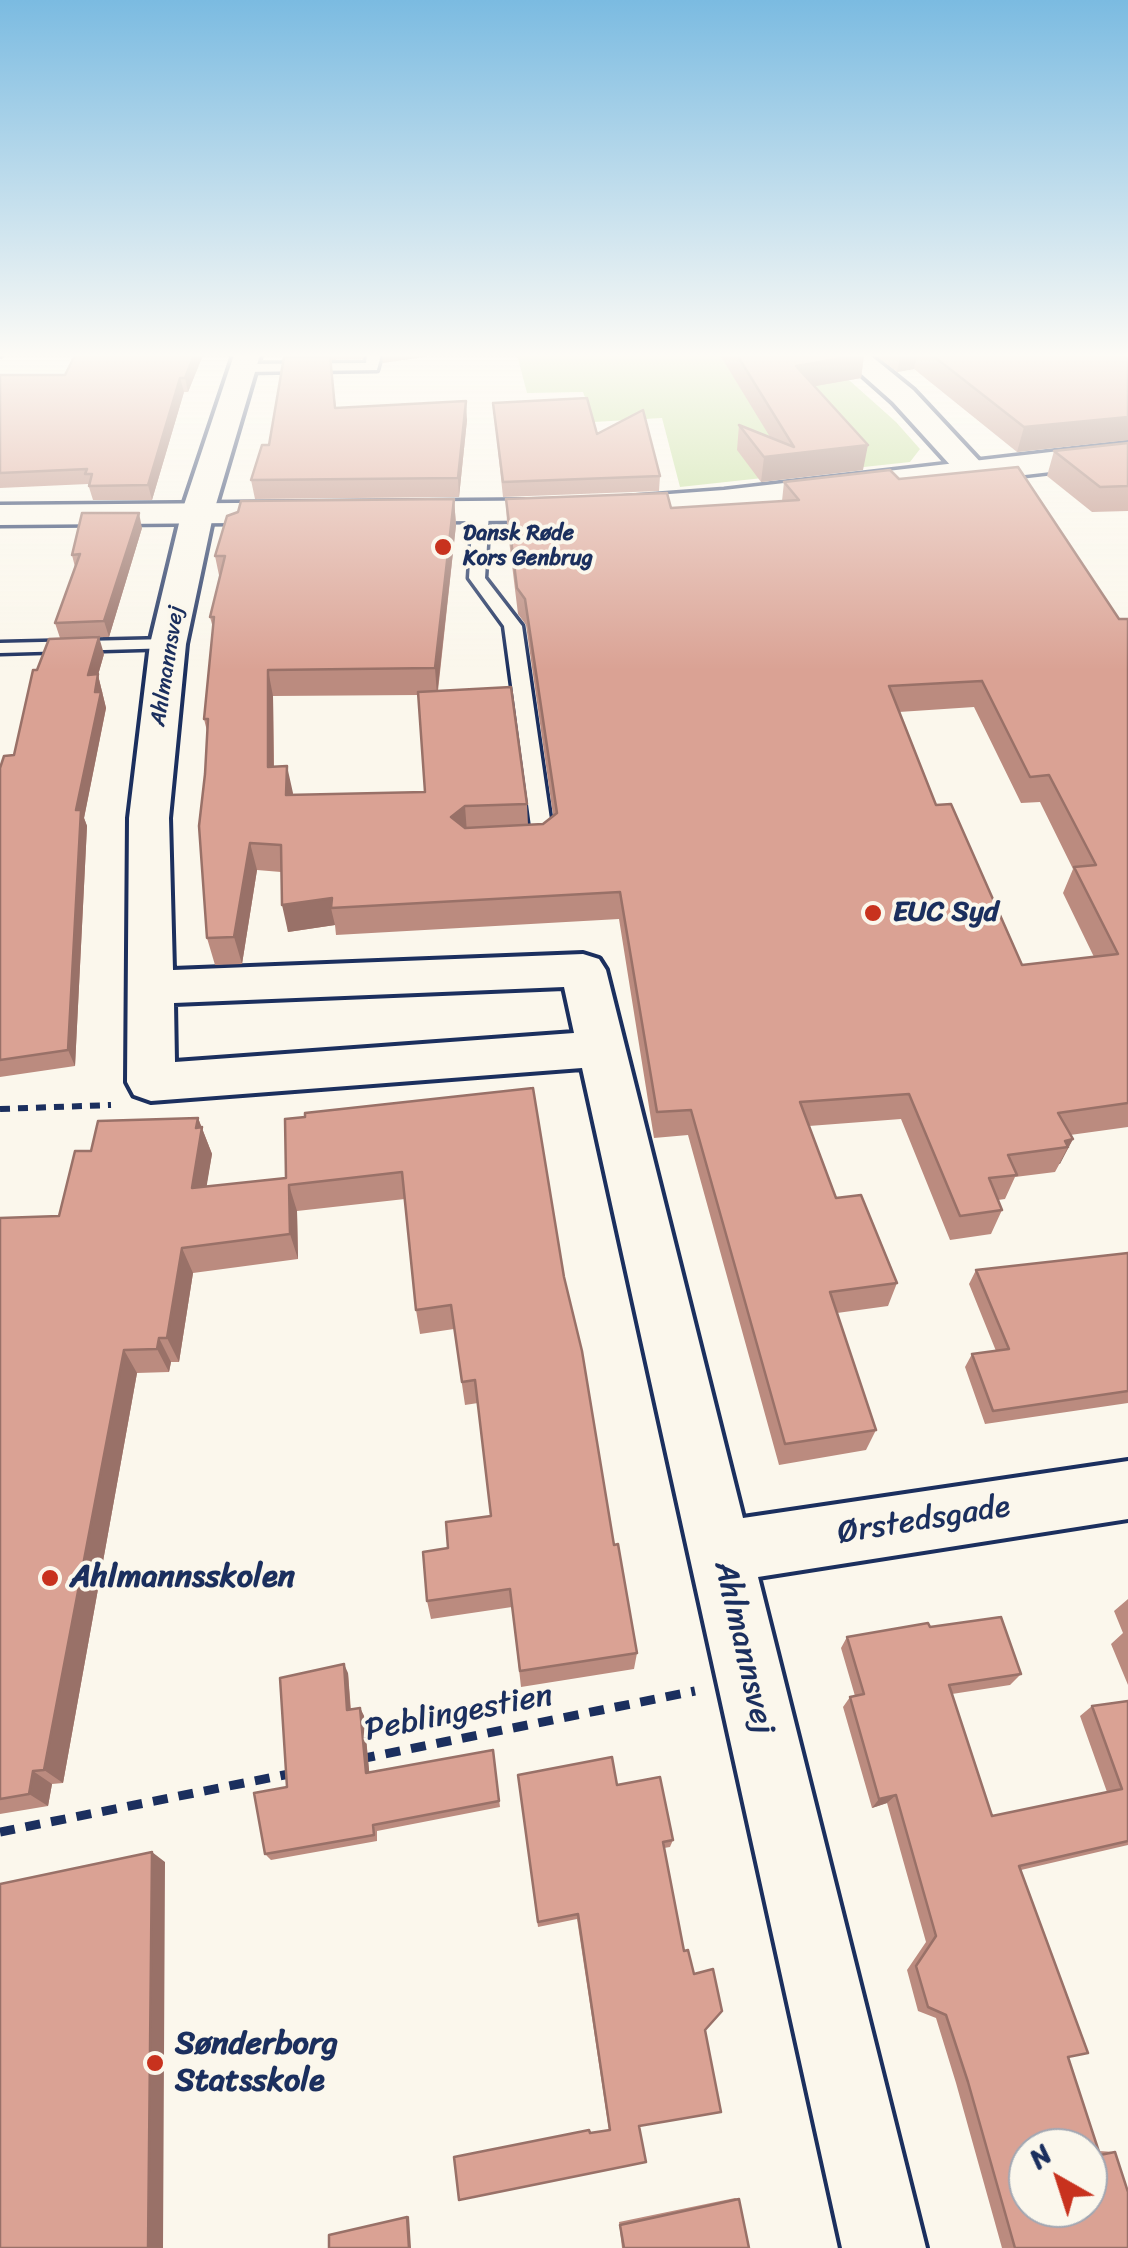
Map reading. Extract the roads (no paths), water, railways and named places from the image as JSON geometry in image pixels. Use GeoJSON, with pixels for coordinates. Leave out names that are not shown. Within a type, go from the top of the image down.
{"type":"FeatureCollection","features":[{"type":"Feature","properties":{"kind":"street","name":"Ahlmannsvej"},"geometry":{"type":"LineString","coordinates":[[214,460],[198,511],[168,644],[149,818],[151,1082],[602,1048]]}},
{"type":"Feature","properties":{"kind":"street"},"geometry":{"type":"LineString","coordinates":[[962,460],[973,472]]}},
{"type":"Feature","properties":{"kind":"street"},"geometry":{"type":"LineString","coordinates":[[0,515],[588,510],[724,500],[1072,460]]}},
{"type":"Feature","properties":{"kind":"street","name":"Ahlmannsvej"},"geometry":{"type":"LineString","coordinates":[[150,987],[583,970],[884,2248]]}},
{"type":"Feature","properties":{"kind":"street","name":"Ørstedsgade"},"geometry":{"type":"LineString","coordinates":[[720,1552],[1128,1490]]}},
{"type":"Feature","properties":{"kind":"lane"},"geometry":{"type":"LineString","coordinates":[[481,512],[477,578],[512,626],[543,840],[505,842]]}},
{"type":"Feature","properties":{"kind":"lane"},"geometry":{"type":"LineString","coordinates":[[0,648],[168,644]]}},
{"type":"Feature","properties":{"kind":"place","name":"Dansk Røde Kors Genbrug"},"geometry":{"type":"Point","coordinates":[443,547]}},
{"type":"Feature","properties":{"kind":"place","name":"EUC Syd"},"geometry":{"type":"Point","coordinates":[873,913]}},
{"type":"Feature","properties":{"kind":"place","name":"Ahlmannsskolen"},"geometry":{"type":"Point","coordinates":[50,1578]}},
{"type":"Feature","properties":{"kind":"place","name":"Sønderborg Statsskole"},"geometry":{"type":"Point","coordinates":[155,2063]}}]}
